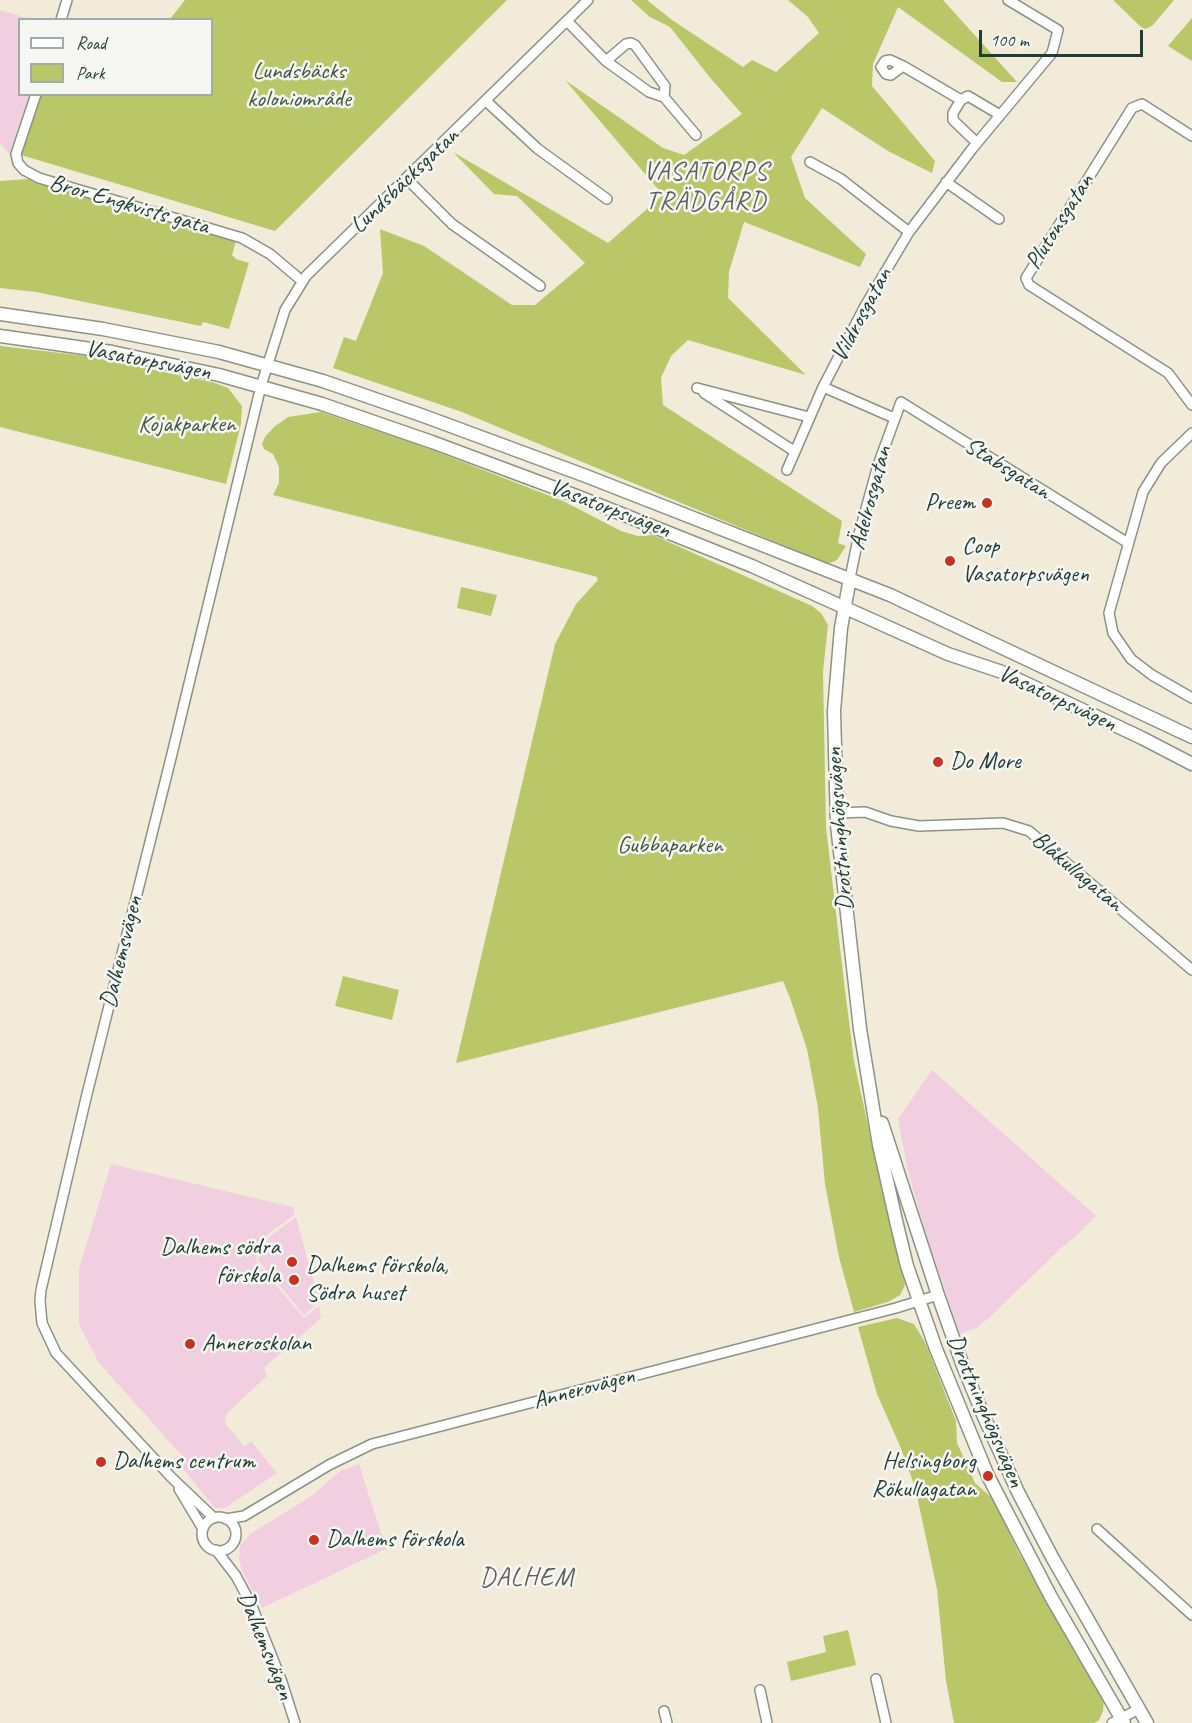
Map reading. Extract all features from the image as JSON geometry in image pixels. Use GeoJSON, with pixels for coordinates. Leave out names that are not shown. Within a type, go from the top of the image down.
{"type":"FeatureCollection","features":[{"type":"Feature","properties":{"kind":"main road","name":"Vasatorpsvägen"},"geometry":{"type":"LineString","coordinates":[[0,315],[143,336],[219,352],[370,397],[850,578],[924,610],[1192,737]]}},
{"type":"Feature","properties":{"kind":"main road","name":"Vasatorpsvägen"},"geometry":{"type":"LineString","coordinates":[[0,336],[112,352],[219,375],[385,425],[699,544],[948,654],[1002,672],[1192,764]]}},
{"type":"Feature","properties":{"kind":"main road","name":"Drottninghögsvägen"},"geometry":{"type":"LineString","coordinates":[[850,578],[837,663],[834,711],[837,813],[854,982],[879,1145],[897,1225],[919,1302],[960,1412],[999,1498],[1119,1721]]}},
{"type":"Feature","properties":{"kind":"main road","name":"Drottninghögsvägen"},"geometry":{"type":"LineString","coordinates":[[869,1079],[912,1220],[963,1366],[984,1417],[1018,1492],[1052,1557],[1147,1723]]}},
{"type":"Feature","properties":{"kind":"street"},"geometry":{"type":"LineString","coordinates":[[62,18],[67,0]]}},
{"type":"Feature","properties":{"kind":"street","name":"Lundsbäcksgatan"},"geometry":{"type":"LineString","coordinates":[[261,386],[285,310],[302,281],[588,0]]}},
{"type":"Feature","properties":{"kind":"street","name":"Vildrosgatan"},"geometry":{"type":"LineString","coordinates":[[894,418],[823,387],[865,306],[909,232],[977,143],[1048,59],[1058,30],[1008,0]]}},
{"type":"Feature","properties":{"kind":"street"},"geometry":{"type":"LineString","coordinates":[[567,21],[606,61],[649,92],[664,97],[696,135]]}},
{"type":"Feature","properties":{"kind":"street"},"geometry":{"type":"LineString","coordinates":[[606,61],[626,44],[631,42],[636,45],[665,86],[664,97]]}},
{"type":"Feature","properties":{"kind":"street"},"geometry":{"type":"LineString","coordinates":[[903,66],[961,100]]}},
{"type":"Feature","properties":{"kind":"street","name":"Bror Engkvists gata"},"geometry":{"type":"LineString","coordinates":[[35,96],[16,154],[18,163],[24,170],[39,178],[252,242],[302,281]]}},
{"type":"Feature","properties":{"kind":"street"},"geometry":{"type":"LineString","coordinates":[[977,143],[953,120],[961,100],[968,96],[1000,115]]}},
{"type":"Feature","properties":{"kind":"street"},"geometry":{"type":"LineString","coordinates":[[486,101],[538,149],[608,199]]}},
{"type":"Feature","properties":{"kind":"street","name":"Plutonsgatan"},"geometry":{"type":"LineString","coordinates":[[1192,136],[1142,104],[1132,108],[1026,278],[1029,285],[1168,373],[1192,405]]}},
{"type":"Feature","properties":{"kind":"street"},"geometry":{"type":"LineString","coordinates":[[810,162],[841,179],[909,232]]}},
{"type":"Feature","properties":{"kind":"street"},"geometry":{"type":"LineString","coordinates":[[407,179],[452,224],[540,286]]}},
{"type":"Feature","properties":{"kind":"street"},"geometry":{"type":"LineString","coordinates":[[946,182],[999,219]]}},
{"type":"Feature","properties":{"kind":"street","name":"Dalhemsvägen"},"geometry":{"type":"LineString","coordinates":[[214,1518],[171,1477],[56,1353],[42,1323],[40,1301],[86,1098],[261,386]]}},
{"type":"Feature","properties":{"kind":"street"},"geometry":{"type":"LineString","coordinates":[[787,470],[823,387]]}},
{"type":"Feature","properties":{"kind":"street"},"geometry":{"type":"LineString","coordinates":[[794,451],[696,388],[809,417]]}},
{"type":"Feature","properties":{"kind":"street","name":"Stabsgatan"},"geometry":{"type":"LineString","coordinates":[[894,418],[901,402],[1128,543]]}},
{"type":"Feature","properties":{"kind":"street","name":"Ädelrosgatan"},"geometry":{"type":"LineString","coordinates":[[850,578],[859,534],[894,418]]}},
{"type":"Feature","properties":{"kind":"street"},"geometry":{"type":"LineString","coordinates":[[1192,433],[1167,456],[1152,475],[1143,492],[1109,613],[1111,628],[1120,646],[1137,664],[1192,698]]}},
{"type":"Feature","properties":{"kind":"street","name":"Blåkullagatan"},"geometry":{"type":"LineString","coordinates":[[837,813],[865,812],[891,821],[919,826],[1003,823],[1029,831],[1192,970]]}},
{"type":"Feature","properties":{"kind":"street","name":"Annerovägen"},"geometry":{"type":"LineString","coordinates":[[226,1519],[244,1516],[328,1465],[372,1444],[919,1302],[938,1295]]}},
{"type":"Feature","properties":{"kind":"street","name":"Dalhemsvägen"},"geometry":{"type":"LineString","coordinates":[[171,1477],[203,1529]]}},
{"type":"Feature","properties":{"kind":"street"},"geometry":{"type":"LineString","coordinates":[[236,1531],[226,1519],[214,1518],[207,1522],[202,1534],[206,1545],[216,1551],[224,1550],[231,1546],[244,1516]]}},
{"type":"Feature","properties":{"kind":"street"},"geometry":{"type":"LineString","coordinates":[[1097,1529],[1192,1615]]}},
{"type":"Feature","properties":{"kind":"street","name":"Dalhemsvägen"},"geometry":{"type":"LineString","coordinates":[[231,1546],[232,1570]]}},
{"type":"Feature","properties":{"kind":"street","name":"Dalhemsvägen"},"geometry":{"type":"LineString","coordinates":[[216,1551],[232,1570],[251,1604],[282,1682],[295,1723]]}},
{"type":"Feature","properties":{"kind":"street"},"geometry":{"type":"LineString","coordinates":[[876,1679],[886,1723]]}},
{"type":"Feature","properties":{"kind":"street"},"geometry":{"type":"LineString","coordinates":[[760,1690],[767,1723]]}},
{"type":"Feature","properties":{"kind":"street"},"geometry":{"type":"LineString","coordinates":[[1119,1721],[1139,1708]]}},
{"type":"Feature","properties":{"kind":"street"},"geometry":{"type":"LineString","coordinates":[[664,1711],[667,1723]]}},
{"type":"Feature","properties":{"kind":"shaded area"},"geometry":{"type":"Polygon","coordinates":[[[0,10],[28,18],[18,18],[18,96],[30,96],[9,154],[0,143],[0,10]]]}},
{"type":"Feature","properties":{"kind":"shaded area"},"geometry":{"type":"Polygon","coordinates":[[[932,1070],[1096,1216],[989,1318],[976,1328],[960,1334],[928,1241],[908,1171],[898,1119],[932,1070]]]}},
{"type":"Feature","properties":{"kind":"shaded area","name":"Anneroskolan"},"geometry":{"type":"Polygon","coordinates":[[[111,1164],[293,1207],[295,1214],[267,1235],[256,1252],[257,1263],[304,1318],[319,1306],[321,1318],[264,1368],[267,1376],[226,1414],[225,1423],[244,1446],[251,1441],[277,1473],[225,1508],[215,1508],[179,1464],[184,1458],[99,1363],[79,1324],[79,1269],[111,1164]]]}},
{"type":"Feature","properties":{"kind":"shaded area","name":"Dalhems förskola, Södra huset"},"geometry":{"type":"Polygon","coordinates":[[[296,1217],[319,1301],[304,1315],[258,1260],[259,1253],[269,1237],[296,1217]]]}},
{"type":"Feature","properties":{"kind":"shaded area","name":"Dalhems förskola"},"geometry":{"type":"Polygon","coordinates":[[[359,1464],[386,1549],[262,1608],[242,1571],[239,1559],[240,1546],[250,1534],[310,1497],[339,1472],[359,1464]]]}},
{"type":"Feature","properties":{"kind":"green space","name":"Lundsbäcks koloniområde"},"geometry":{"type":"Polygon","coordinates":[[[185,0],[507,0],[275,231],[21,155],[41,96],[213,96],[213,18],[171,18],[185,0]]]}},
{"type":"Feature","properties":{"kind":"green space"},"geometry":{"type":"Polygon","coordinates":[[[631,0],[647,0],[672,20],[743,67],[752,60],[776,72],[819,33],[808,17],[788,0],[943,0],[1017,82],[1002,82],[898,7],[873,64],[872,86],[935,161],[932,173],[888,151],[822,108],[791,157],[805,198],[866,254],[860,267],[744,222],[729,272],[728,298],[806,375],[688,340],[671,356],[661,378],[663,405],[842,521],[838,543],[846,546],[837,560],[830,563],[462,412],[333,368],[344,337],[356,341],[383,273],[380,229],[424,246],[512,305],[535,305],[585,263],[517,196],[494,194],[453,152],[608,243],[663,195],[565,80],[663,148],[684,155],[742,114],[670,27],[650,17],[631,0]]]}},
{"type":"Feature","properties":{"kind":"green space"},"geometry":{"type":"Polygon","coordinates":[[[1113,0],[1174,0],[1153,25],[1146,29],[1113,0]]]}},
{"type":"Feature","properties":{"kind":"green space"},"geometry":{"type":"Polygon","coordinates":[[[1192,18],[1192,61],[1168,46],[1192,18]]]}},
{"type":"Feature","properties":{"kind":"green space"},"geometry":{"type":"Polygon","coordinates":[[[28,179],[236,241],[232,255],[236,259],[249,263],[229,329],[203,322],[201,326],[36,292],[0,288],[0,181],[28,179]]]}},
{"type":"Feature","properties":{"kind":"green space","name":"Kojakparken"},"geometry":{"type":"Polygon","coordinates":[[[0,346],[86,356],[212,382],[228,388],[242,406],[241,424],[226,484],[0,427],[0,346]]]}},
{"type":"Feature","properties":{"kind":"green space","name":"Gubbaparken"},"geometry":{"type":"Polygon","coordinates":[[[321,412],[419,445],[563,501],[621,531],[638,536],[653,535],[812,606],[821,613],[828,625],[823,672],[826,827],[854,1061],[903,1273],[905,1285],[900,1295],[888,1302],[854,1312],[839,1257],[825,1184],[818,1108],[807,1049],[783,981],[456,1063],[555,644],[576,604],[598,580],[597,577],[590,575],[273,495],[279,483],[279,467],[273,454],[264,449],[262,444],[265,437],[288,417],[321,412]]]}},
{"type":"Feature","properties":{"kind":"green space"},"geometry":{"type":"Polygon","coordinates":[[[461,587],[497,595],[491,616],[457,608],[461,587]]]}},
{"type":"Feature","properties":{"kind":"green space"},"geometry":{"type":"Polygon","coordinates":[[[343,976],[399,990],[392,1020],[335,1006],[343,976]]]}},
{"type":"Feature","properties":{"kind":"green space"},"geometry":{"type":"Polygon","coordinates":[[[897,1318],[914,1324],[925,1342],[956,1421],[957,1443],[975,1483],[993,1499],[1019,1553],[1104,1700],[1103,1711],[1099,1720],[1094,1723],[954,1723],[946,1681],[937,1589],[915,1487],[877,1394],[858,1327],[897,1318]]]}},
{"type":"Feature","properties":{"kind":"green space"},"geometry":{"type":"Polygon","coordinates":[[[848,1630],[856,1665],[791,1681],[787,1662],[826,1652],[823,1636],[848,1630]]]}},
{"type":"Feature","properties":{"kind":"place","name":"Preem"},"geometry":{"type":"Point","coordinates":[987,503]}},
{"type":"Feature","properties":{"kind":"place","name":"Coop Vasatorpsvägen"},"geometry":{"type":"Point","coordinates":[950,561]}},
{"type":"Feature","properties":{"kind":"place","name":"Do More"},"geometry":{"type":"Point","coordinates":[938,762]}},
{"type":"Feature","properties":{"kind":"place","name":"Dalhems södra förskola"},"geometry":{"type":"Point","coordinates":[292,1262]}},
{"type":"Feature","properties":{"kind":"place","name":"Dalhems förskola, Södra huset"},"geometry":{"type":"Point","coordinates":[294,1280]}},
{"type":"Feature","properties":{"kind":"place","name":"Anneroskolan"},"geometry":{"type":"Point","coordinates":[190,1344]}},
{"type":"Feature","properties":{"kind":"place","name":"Dalhems centrum"},"geometry":{"type":"Point","coordinates":[101,1462]}},
{"type":"Feature","properties":{"kind":"place","name":"Helsingborg Rökullagatan"},"geometry":{"type":"Point","coordinates":[988,1476]}},
{"type":"Feature","properties":{"kind":"place","name":"Dalhems förskola"},"geometry":{"type":"Point","coordinates":[314,1540]}},
{"type":"Feature","properties":{"kind":"district","name":"VASATORPS TRÄDGÅRD"},"geometry":{"type":"Point","coordinates":[706,187]}},
{"type":"Feature","properties":{"kind":"district","name":"DALHEM"},"geometry":{"type":"Point","coordinates":[527,1578]}}]}
